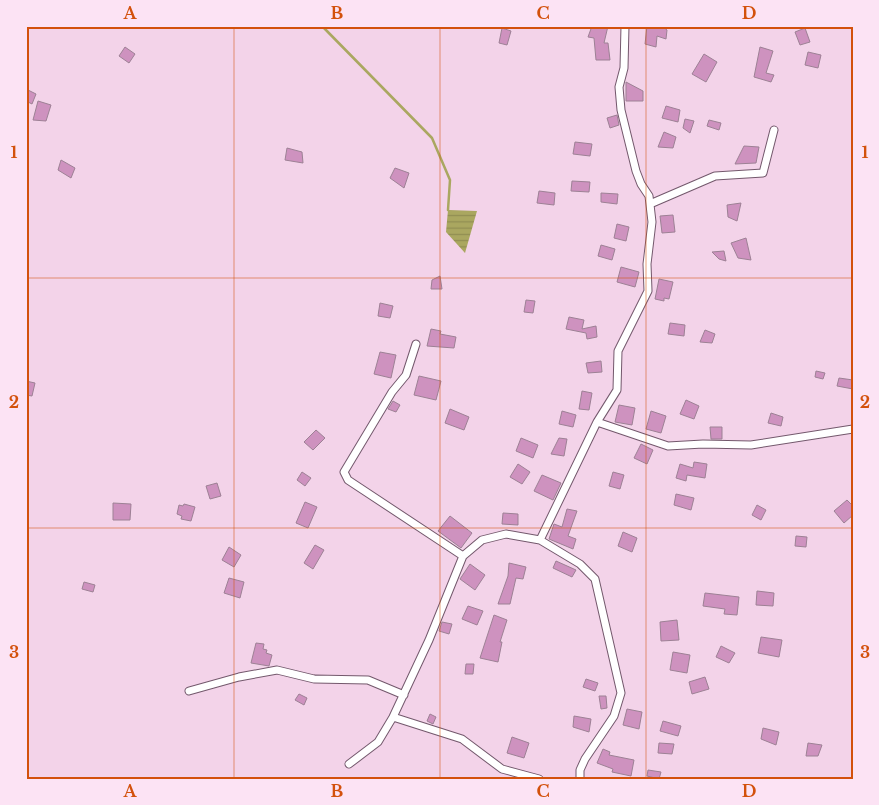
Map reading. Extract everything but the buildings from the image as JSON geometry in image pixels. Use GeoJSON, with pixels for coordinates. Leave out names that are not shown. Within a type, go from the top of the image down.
{"type":"FeatureCollection","features":[{"type":"Feature","properties":{"kind":"street"},"geometry":{"type":"LineString","coordinates":[[540,540],[597,422],[617,390],[618,351],[648,290],[647,264],[652,222],[649,196],[641,184],[636,171],[621,110],[619,87],[624,68],[625,26]]}},
{"type":"Feature","properties":{"kind":"street"},"geometry":{"type":"LineString","coordinates":[[650,204],[715,176],[763,173],[774,130]]}},
{"type":"Feature","properties":{"kind":"street"},"geometry":{"type":"LineString","coordinates":[[416,344],[406,375],[392,392],[344,472],[348,480],[463,556]]}},
{"type":"Feature","properties":{"kind":"street"},"geometry":{"type":"LineString","coordinates":[[597,422],[668,446],[703,444],[752,445],[853,429]]}},
{"type":"Feature","properties":{"kind":"street"},"geometry":{"type":"LineString","coordinates":[[349,764],[378,742],[393,717],[430,640],[463,556],[482,540],[506,534],[540,540],[580,564],[595,579],[621,693],[614,716],[585,759],[580,770],[580,779]]}},
{"type":"Feature","properties":{"kind":"street"},"geometry":{"type":"LineString","coordinates":[[189,691],[239,677],[278,670],[314,679],[368,680],[404,695]]}},
{"type":"Feature","properties":{"kind":"street"},"geometry":{"type":"LineString","coordinates":[[393,717],[462,739],[502,769],[539,779]]}},
{"type":"Feature","properties":{"kind":"shaded area"},"geometry":{"type":"Polygon","coordinates":[[[448,210],[477,211],[465,253],[446,232],[448,210]]]}},
{"type":"Feature","properties":{"kind":"waterway"},"geometry":{"type":"LineString","coordinates":[[322,26],[432,138],[450,180],[448,210]]}}]}
